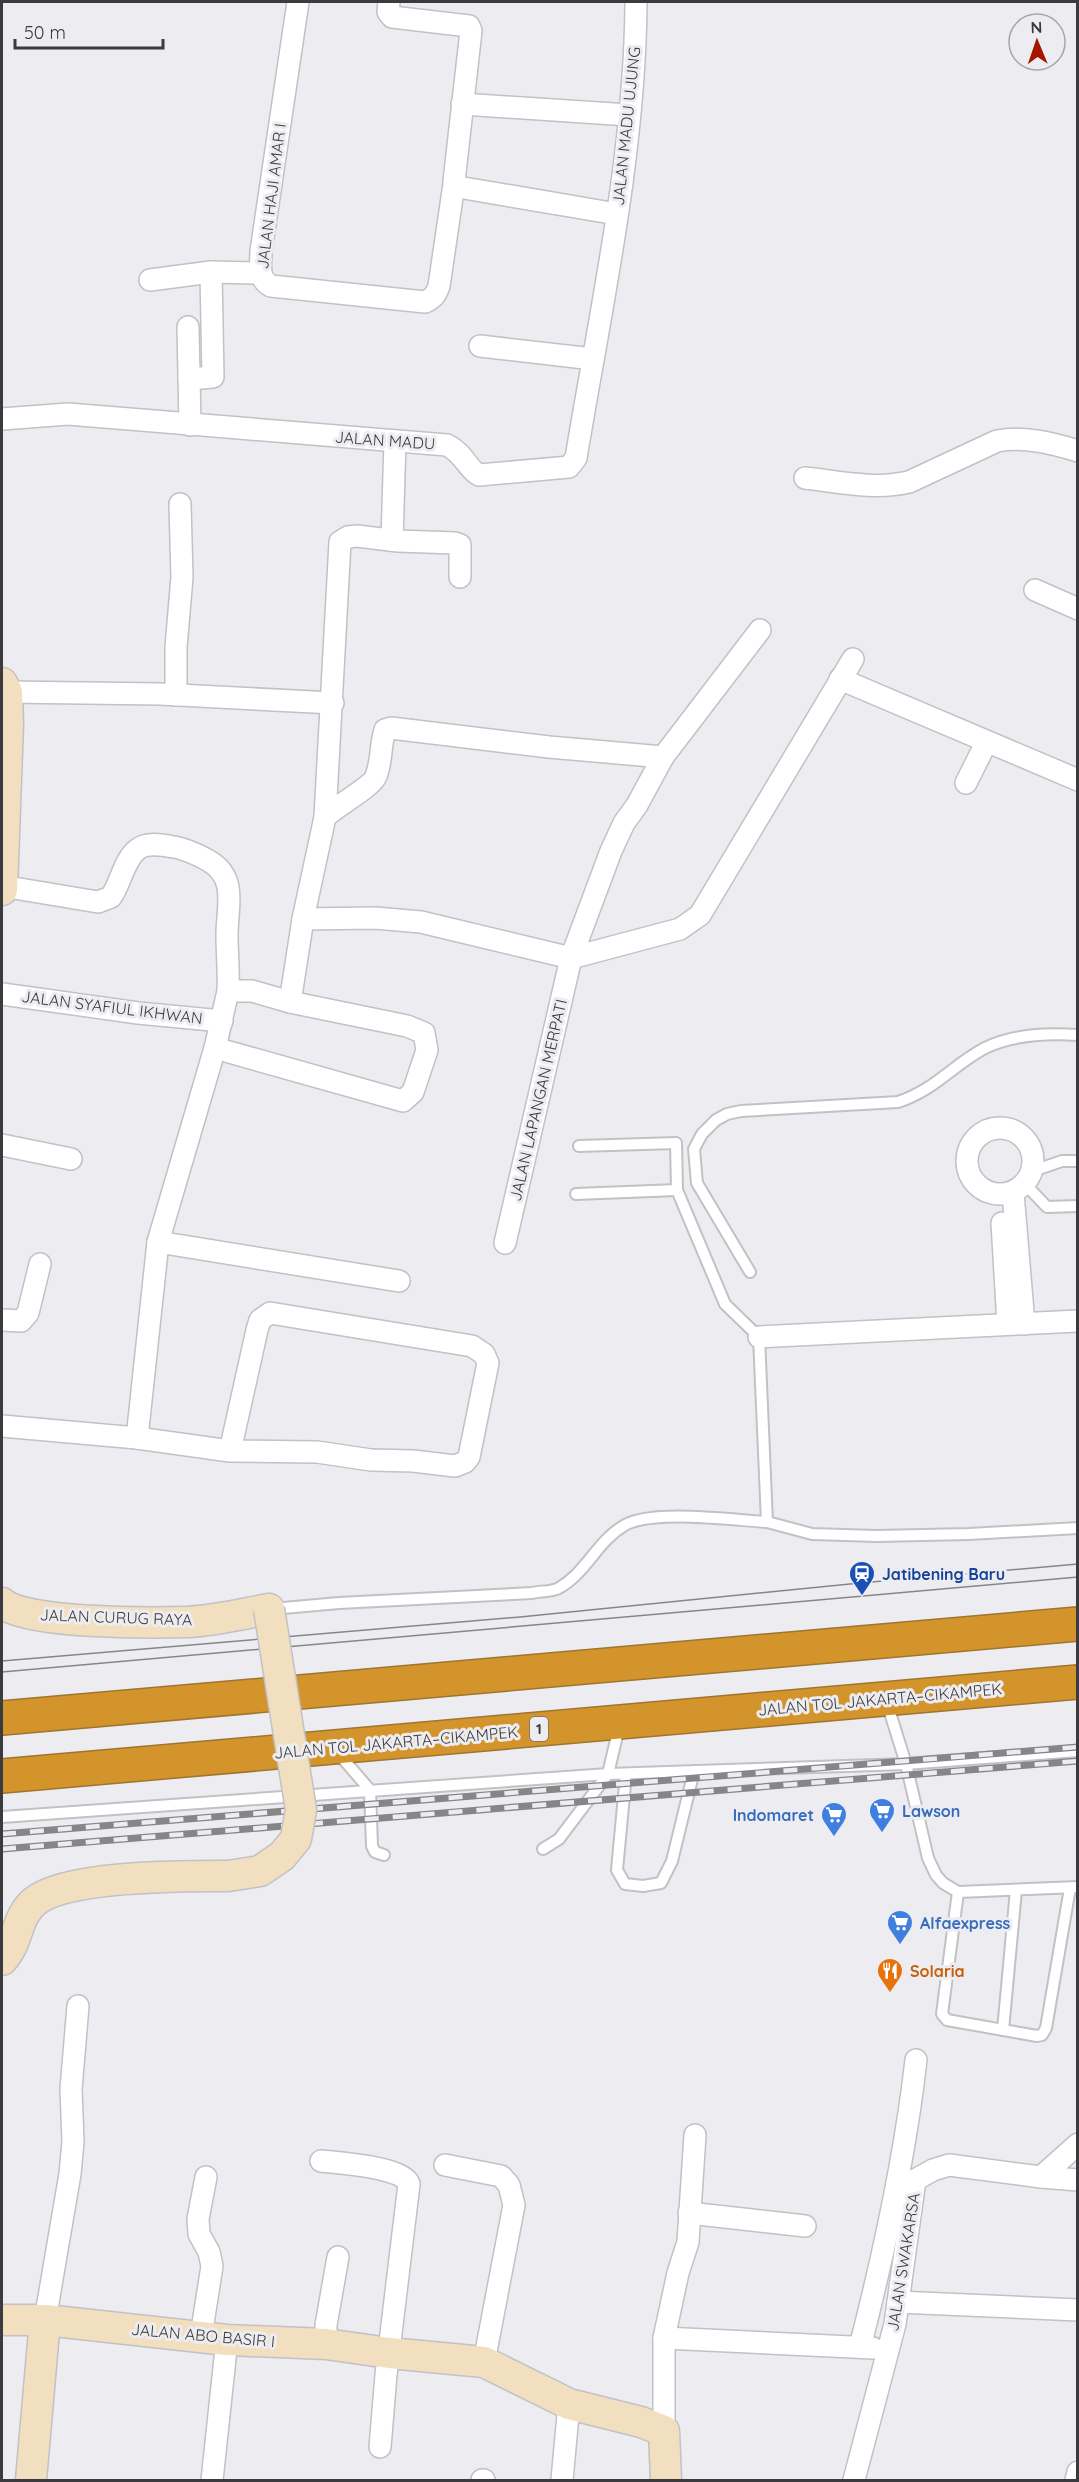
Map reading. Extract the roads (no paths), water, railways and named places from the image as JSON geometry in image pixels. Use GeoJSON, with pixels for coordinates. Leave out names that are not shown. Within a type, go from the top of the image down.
{"type":"FeatureCollection","features":[{"type":"Feature","properties":{"kind":"highway"},"geometry":{"type":"LineString","coordinates":[[2,1718],[1077,1624]]}},
{"type":"Feature","properties":{"kind":"highway","name":"JALAN TOL JAKARTA–CIKAMPEK"},"geometry":{"type":"LineString","coordinates":[[2,1776],[1077,1682]]}},
{"type":"Feature","properties":{"kind":"street","name":"JALAN HAJI AMAR I"},"geometry":{"type":"LineString","coordinates":[[298,2],[261,251],[260,273],[266,284],[425,302],[436,295],[439,286],[454,184]]}},
{"type":"Feature","properties":{"kind":"street"},"geometry":{"type":"LineString","coordinates":[[389,2],[388,12],[392,17],[469,26],[471,31],[454,184],[458,187],[617,214]]}},
{"type":"Feature","properties":{"kind":"street","name":"JALAN MADU UJUNG"},"geometry":{"type":"LineString","coordinates":[[617,214],[636,61],[636,2]]}},
{"type":"Feature","properties":{"kind":"street"},"geometry":{"type":"LineString","coordinates":[[462,104],[629,115]]}},
{"type":"Feature","properties":{"kind":"street","name":"JALAN MADU"},"geometry":{"type":"LineString","coordinates":[[2,419],[68,414],[447,445],[464,456],[473,472],[479,475],[569,467],[576,458],[617,214]]}},
{"type":"Feature","properties":{"kind":"street"},"geometry":{"type":"LineString","coordinates":[[150,280],[211,272],[260,273]]}},
{"type":"Feature","properties":{"kind":"street"},"geometry":{"type":"LineString","coordinates":[[189,379],[213,377],[211,272]]}},
{"type":"Feature","properties":{"kind":"street"},"geometry":{"type":"LineString","coordinates":[[188,327],[190,425]]}},
{"type":"Feature","properties":{"kind":"street"},"geometry":{"type":"LineString","coordinates":[[480,346],[593,359]]}},
{"type":"Feature","properties":{"kind":"street"},"geometry":{"type":"LineString","coordinates":[[805,478],[879,487],[894,486],[909,482],[997,441],[1011,438],[1054,444],[1077,451]]}},
{"type":"Feature","properties":{"kind":"street"},"geometry":{"type":"LineString","coordinates":[[392,540],[396,441]]}},
{"type":"Feature","properties":{"kind":"street"},"geometry":{"type":"LineString","coordinates":[[176,695],[176,647],[182,577],[180,504]]}},
{"type":"Feature","properties":{"kind":"street"},"geometry":{"type":"LineString","coordinates":[[290,1002],[303,919],[325,817],[340,542],[348,537],[357,536],[460,545],[460,577]]}},
{"type":"Feature","properties":{"kind":"street"},"geometry":{"type":"LineString","coordinates":[[1035,590],[1077,609]]}},
{"type":"Feature","properties":{"kind":"street","name":"JALAN LAPANGAN MERPATI"},"geometry":{"type":"LineString","coordinates":[[505,1243],[571,958],[611,851],[624,823],[637,806],[663,757],[760,630]]}},
{"type":"Feature","properties":{"kind":"street"},"geometry":{"type":"LineString","coordinates":[[303,919],[375,918],[422,922],[571,958],[680,929],[700,915],[853,659]]}},
{"type":"Feature","properties":{"kind":"street"},"geometry":{"type":"LineString","coordinates":[[840,679],[1077,780]]}},
{"type":"Feature","properties":{"kind":"street"},"geometry":{"type":"LineString","coordinates":[[137,1438],[158,1242],[215,1048],[228,991],[227,933],[230,889],[225,874],[217,865],[186,850],[154,845],[139,848],[132,855],[114,892],[106,900],[98,902],[2,888],[8,724],[4,688],[333,703]]}},
{"type":"Feature","properties":{"kind":"street"},"geometry":{"type":"LineString","coordinates":[[325,817],[376,777],[381,740],[385,730],[391,728],[549,747],[663,757]]}},
{"type":"Feature","properties":{"kind":"street"},"geometry":{"type":"LineString","coordinates":[[966,783],[986,743]]}},
{"type":"Feature","properties":{"kind":"street"},"geometry":{"type":"LineString","coordinates":[[215,1048],[403,1101],[413,1092],[427,1050],[424,1033],[407,1026],[290,1002],[252,991],[228,991]]}},
{"type":"Feature","properties":{"kind":"street","name":"JALAN SYAFIUL IKHWAN"},"geometry":{"type":"LineString","coordinates":[[2,994],[222,1021]]}},
{"type":"Feature","properties":{"kind":"street"},"geometry":{"type":"LineString","coordinates":[[2,1145],[71,1159]]}},
{"type":"Feature","properties":{"kind":"street"},"geometry":{"type":"LineString","coordinates":[[1016,1324],[1017,1186]]}},
{"type":"Feature","properties":{"kind":"street"},"geometry":{"type":"LineString","coordinates":[[158,1242],[399,1281]]}},
{"type":"Feature","properties":{"kind":"street"},"geometry":{"type":"LineString","coordinates":[[2,1320],[21,1321],[28,1313],[40,1264]]}},
{"type":"Feature","properties":{"kind":"street"},"geometry":{"type":"LineString","coordinates":[[2,1426],[137,1438],[230,1451],[316,1452],[371,1460],[413,1461],[455,1466],[465,1462],[469,1457],[488,1363],[484,1353],[472,1346],[270,1313],[260,1320],[257,1330],[230,1451]]}},
{"type":"Feature","properties":{"kind":"street"},"geometry":{"type":"LineString","coordinates":[[759,1337],[1077,1320]]}},
{"type":"Feature","properties":{"kind":"street","name":"JALAN CURUG RAYA"},"geometry":{"type":"LineString","coordinates":[[14,1608],[53,1619],[189,1622],[269,1610]]}},
{"type":"Feature","properties":{"kind":"street"},"geometry":{"type":"LineString","coordinates":[[2,1960],[11,1950],[21,1918],[35,1901],[63,1888],[125,1879],[228,1876],[260,1871],[282,1856],[296,1839],[301,1810],[269,1610]]}},
{"type":"Feature","properties":{"kind":"street"},"geometry":{"type":"LineString","coordinates":[[31,2481],[45,2320],[70,2174],[73,2142],[70,2096],[78,2006]]}},
{"type":"Feature","properties":{"kind":"street"},"geometry":{"type":"LineString","coordinates":[[860,2348],[888,2233],[910,2113],[916,2060]]}},
{"type":"Feature","properties":{"kind":"street"},"geometry":{"type":"LineString","coordinates":[[666,2481],[664,2338],[678,2273],[688,2242],[695,2135]]}},
{"type":"Feature","properties":{"kind":"street"},"geometry":{"type":"LineString","coordinates":[[1041,2177],[1077,2144]]}},
{"type":"Feature","properties":{"kind":"street"},"geometry":{"type":"LineString","coordinates":[[321,2160],[392,2171],[408,2179],[380,2447]]}},
{"type":"Feature","properties":{"kind":"street"},"geometry":{"type":"LineString","coordinates":[[445,2165],[501,2176],[509,2185],[514,2205],[484,2362]]}},
{"type":"Feature","properties":{"kind":"street","name":"JALAN SWAKARSA"},"geometry":{"type":"LineString","coordinates":[[664,2338],[888,2349],[898,2302],[915,2181],[933,2170],[949,2166],[1041,2177]]}},
{"type":"Feature","properties":{"kind":"street"},"geometry":{"type":"LineString","coordinates":[[206,2177],[198,2219],[199,2234],[210,2252],[212,2266],[214,2338],[212,2481]]}},
{"type":"Feature","properties":{"kind":"street"},"geometry":{"type":"LineString","coordinates":[[1041,2177],[1077,2180]]}},
{"type":"Feature","properties":{"kind":"street"},"geometry":{"type":"LineString","coordinates":[[689,2213],[805,2226]]}},
{"type":"Feature","properties":{"kind":"street"},"geometry":{"type":"LineString","coordinates":[[326,2344],[326,2325],[338,2257]]}},
{"type":"Feature","properties":{"kind":"street"},"geometry":{"type":"LineString","coordinates":[[898,2302],[1077,2310]]}},
{"type":"Feature","properties":{"kind":"street","name":"JALAN ABO BASIR I"},"geometry":{"type":"LineString","coordinates":[[2,2319],[45,2320],[214,2338],[326,2344],[389,2353],[484,2362],[569,2404],[641,2422],[664,2431]]}},
{"type":"Feature","properties":{"kind":"street"},"geometry":{"type":"LineString","coordinates":[[854,2481],[888,2349]]}},
{"type":"Feature","properties":{"kind":"street"},"geometry":{"type":"LineString","coordinates":[[562,2481],[569,2404]]}},
{"type":"Feature","properties":{"kind":"street"},"geometry":{"type":"LineString","coordinates":[[1076,2481],[1077,2472]]}},
{"type":"Feature","properties":{"kind":"lane"},"geometry":{"type":"LineString","coordinates":[[750,1272],[697,1183],[694,1149],[702,1134],[716,1120],[727,1114],[741,1111],[898,1102],[916,1096],[984,1048],[1003,1041],[1048,1033],[1077,1035]]}},
{"type":"Feature","properties":{"kind":"lane"},"geometry":{"type":"LineString","coordinates":[[579,1146],[676,1143],[677,1190],[725,1304],[759,1337],[767,1522]]}},
{"type":"Feature","properties":{"kind":"lane"},"geometry":{"type":"LineString","coordinates":[[1077,1161],[1062,1161],[1017,1186],[1047,1207],[1077,1206]]}},
{"type":"Feature","properties":{"kind":"lane"},"geometry":{"type":"LineString","coordinates":[[576,1194],[677,1190]]}},
{"type":"Feature","properties":{"kind":"lane"},"geometry":{"type":"LineString","coordinates":[[269,1610],[339,1603],[532,1593],[557,1589],[582,1571],[599,1546],[626,1524],[660,1516],[767,1522],[812,1534],[877,1536],[1077,1528]]}},
{"type":"Feature","properties":{"kind":"lane"},"geometry":{"type":"LineString","coordinates":[[886,1698],[906,1764],[928,1858],[936,1875],[943,1883],[958,1892],[1074,1887],[1045,2032],[1037,2036],[947,2020],[942,2014],[958,1892]]}},
{"type":"Feature","properties":{"kind":"lane"},"geometry":{"type":"LineString","coordinates":[[543,1849],[559,1839],[609,1774],[620,1721]]}},
{"type":"Feature","properties":{"kind":"lane"},"geometry":{"type":"LineString","coordinates":[[334,1748],[370,1790],[372,1846],[375,1852],[384,1855]]}},
{"type":"Feature","properties":{"kind":"lane"},"geometry":{"type":"LineString","coordinates":[[2,1817],[609,1774],[906,1764],[1077,1751]]}},
{"type":"Feature","properties":{"kind":"lane"},"geometry":{"type":"LineString","coordinates":[[626,1773],[617,1870],[625,1884],[643,1886],[661,1883],[672,1862],[694,1771]]}},
{"type":"Feature","properties":{"kind":"lane"},"geometry":{"type":"LineString","coordinates":[[1003,2030],[1016,1890]]}},
{"type":"Feature","properties":{"kind":"tram line"},"geometry":{"type":"LineString","coordinates":[[2,1661],[520,1617],[1078,1564]]}},
{"type":"Feature","properties":{"kind":"tram line"},"geometry":{"type":"LineString","coordinates":[[2,1672],[1078,1577]]}},
{"type":"Feature","properties":{"kind":"railway"},"geometry":{"type":"LineString","coordinates":[[2,1834],[1078,1747]]}},
{"type":"Feature","properties":{"kind":"railway"},"geometry":{"type":"LineString","coordinates":[[2,1849],[1078,1761]]}},
{"type":"Feature","properties":{"kind":"place","name":"Jatibening Baru"},"geometry":{"type":"Point","coordinates":[862,1597]}},
{"type":"Feature","properties":{"kind":"place","name":"Lawson"},"geometry":{"type":"Point","coordinates":[882,1834]}},
{"type":"Feature","properties":{"kind":"place","name":"Indomaret"},"geometry":{"type":"Point","coordinates":[834,1838]}},
{"type":"Feature","properties":{"kind":"place","name":"Alfaexpress"},"geometry":{"type":"Point","coordinates":[900,1946]}},
{"type":"Feature","properties":{"kind":"place","name":"Solaria"},"geometry":{"type":"Point","coordinates":[890,1994]}}]}
